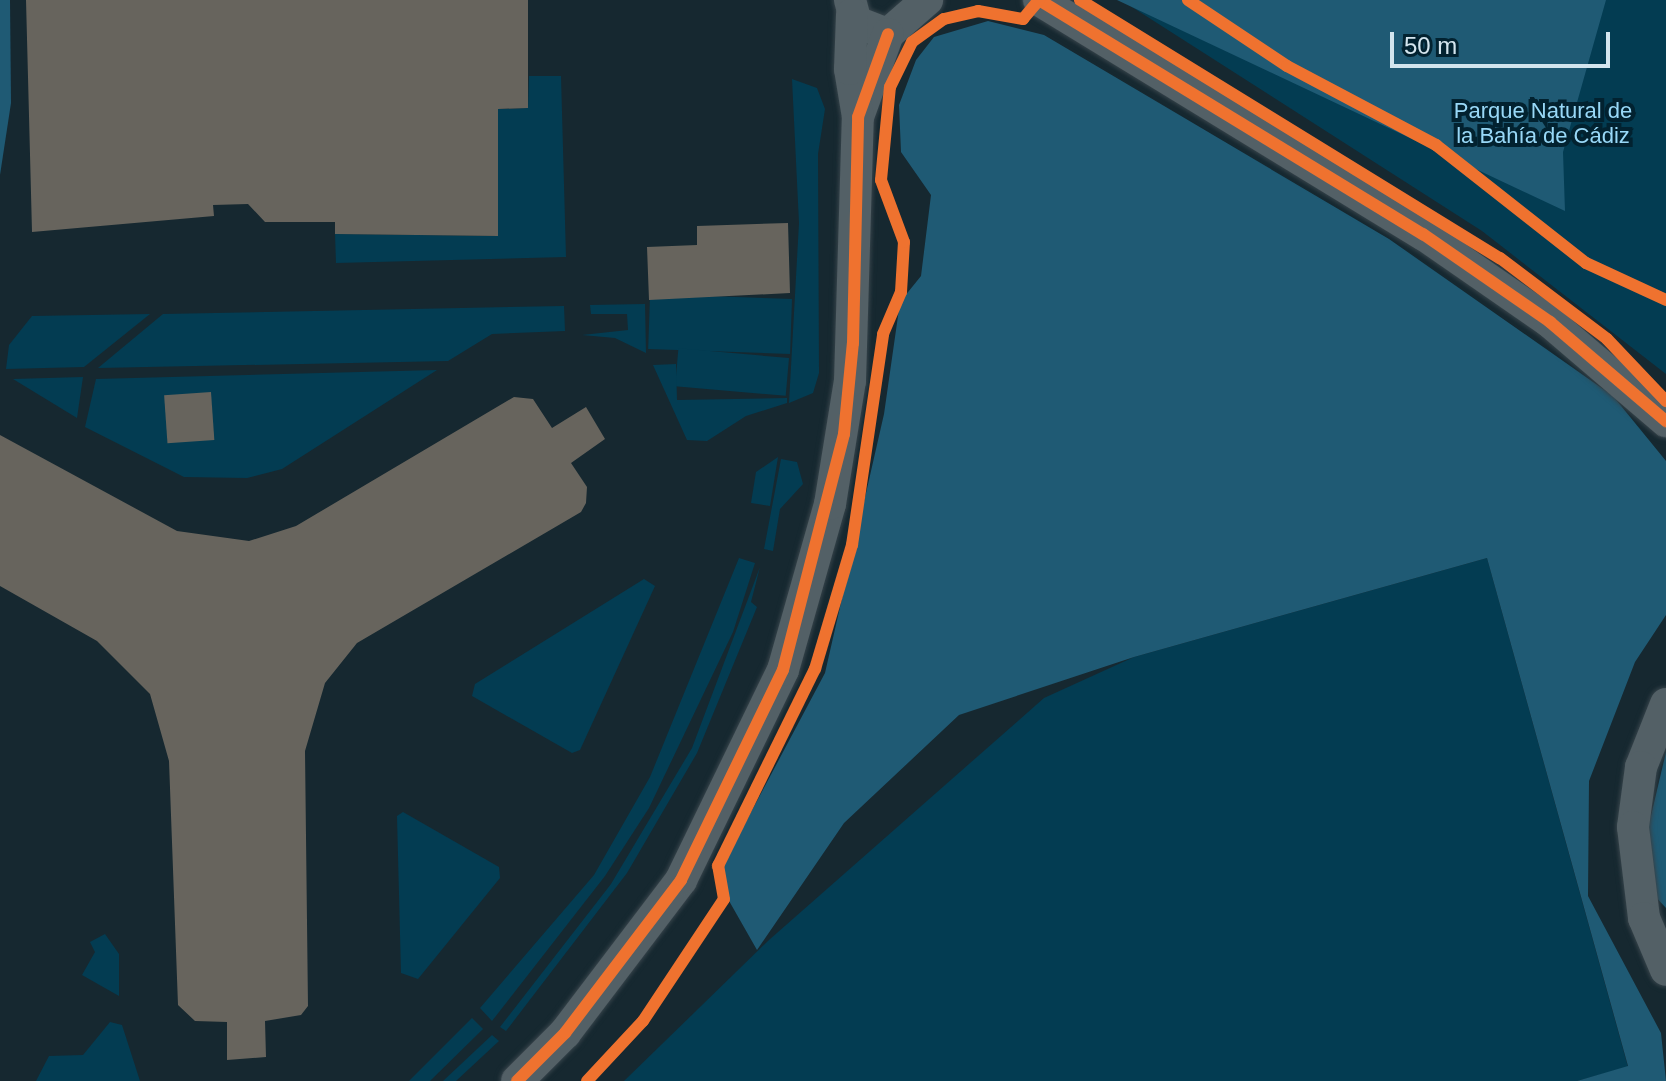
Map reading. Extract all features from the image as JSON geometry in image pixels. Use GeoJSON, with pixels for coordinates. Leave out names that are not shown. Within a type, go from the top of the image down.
{"type":"FeatureCollection","features":[{"type":"Feature","properties":{"kind":"street"},"geometry":{"type":"LineString","coordinates":[[858,117],[888,34],[927,0]]}},
{"type":"Feature","properties":{"kind":"street"},"geometry":{"type":"LineString","coordinates":[[1039,0],[1423,234],[1550,322],[1666,421]]}},
{"type":"Feature","properties":{"kind":"street"},"geometry":{"type":"LineString","coordinates":[[851,7],[869,31],[888,34]]}},
{"type":"Feature","properties":{"kind":"street"},"geometry":{"type":"LineString","coordinates":[[517,1081],[565,1033],[681,880],[783,670],[844,434],[853,343],[858,117],[850,69],[851,7]]}},
{"type":"Feature","properties":{"kind":"street"},"geometry":{"type":"LineString","coordinates":[[1666,704],[1641,767],[1633,827],[1641,903],[1666,970]]}},
{"type":"Feature","properties":{"kind":"green space"},"geometry":{"type":"Polygon","coordinates":[[[0,0],[10,0],[11,103],[0,175],[0,0]]]}},
{"type":"Feature","properties":{"kind":"green space"},"geometry":{"type":"Polygon","coordinates":[[[1117,0],[1606,0],[1563,152],[1565,211],[1117,0]]]}},
{"type":"Feature","properties":{"kind":"green space","name":"Parque Natural de la Bahía de Cádiz"},"geometry":{"type":"Polygon","coordinates":[[[1121,0],[1666,0],[1666,374],[1482,231],[1121,0]]]}},
{"type":"Feature","properties":{"kind":"green space"},"geometry":{"type":"Polygon","coordinates":[[[988,21],[1044,35],[1389,239],[1613,396],[1666,461],[1666,615],[1635,662],[1589,781],[1588,896],[1661,1033],[1666,1081],[1577,1081],[1628,1066],[1487,558],[1134,657],[959,715],[844,823],[757,950],[716,878],[825,673],[884,414],[900,302],[921,276],[931,195],[901,152],[899,105],[916,60],[934,37],[988,21]]]}},
{"type":"Feature","properties":{"kind":"green space"},"geometry":{"type":"Polygon","coordinates":[[[529,76],[561,76],[566,257],[336,263],[335,234],[498,236],[498,109],[528,108],[529,76]]]}},
{"type":"Feature","properties":{"kind":"green space"},"geometry":{"type":"Polygon","coordinates":[[[792,79],[817,88],[825,109],[818,154],[819,373],[813,393],[789,403],[799,223],[792,79]]]}},
{"type":"Feature","properties":{"kind":"green space"},"geometry":{"type":"Polygon","coordinates":[[[650,294],[792,299],[790,354],[648,349],[650,294]]]}},
{"type":"Feature","properties":{"kind":"green space"},"geometry":{"type":"Polygon","coordinates":[[[645,304],[646,353],[615,338],[582,335],[628,330],[627,314],[591,314],[590,305],[645,304]]]}},
{"type":"Feature","properties":{"kind":"green space"},"geometry":{"type":"Polygon","coordinates":[[[564,306],[565,331],[492,334],[448,361],[98,368],[163,314],[564,306]]]}},
{"type":"Feature","properties":{"kind":"green space"},"geometry":{"type":"Polygon","coordinates":[[[150,314],[84,367],[6,369],[9,345],[32,316],[150,314]]]}},
{"type":"Feature","properties":{"kind":"green space"},"geometry":{"type":"Polygon","coordinates":[[[678,348],[789,358],[786,396],[675,386],[678,348]]]}},
{"type":"Feature","properties":{"kind":"green space"},"geometry":{"type":"Polygon","coordinates":[[[676,364],[677,400],[787,398],[787,403],[746,416],[707,441],[687,440],[653,365],[676,364]]]}},
{"type":"Feature","properties":{"kind":"green space"},"geometry":{"type":"Polygon","coordinates":[[[437,370],[282,469],[247,478],[184,477],[85,427],[96,379],[437,370]]]}},
{"type":"Feature","properties":{"kind":"green space"},"geometry":{"type":"Polygon","coordinates":[[[83,377],[77,418],[13,379],[83,377]]]}},
{"type":"Feature","properties":{"kind":"green space"},"geometry":{"type":"Polygon","coordinates":[[[778,457],[770,506],[751,503],[756,472],[778,457]]]}},
{"type":"Feature","properties":{"kind":"green space"},"geometry":{"type":"Polygon","coordinates":[[[781,459],[797,462],[803,484],[780,509],[773,551],[764,549],[781,459]]]}},
{"type":"Feature","properties":{"kind":"green space"},"geometry":{"type":"Polygon","coordinates":[[[739,558],[755,563],[733,632],[649,808],[605,876],[492,1021],[480,1008],[594,875],[650,777],[739,558]]]}},
{"type":"Feature","properties":{"kind":"green space"},"geometry":{"type":"Polygon","coordinates":[[[1487,558],[1628,1067],[1577,1081],[624,1081],[769,940],[1044,698],[1134,657],[1487,558]]]}},
{"type":"Feature","properties":{"kind":"green space"},"geometry":{"type":"Polygon","coordinates":[[[760,567],[751,602],[757,607],[697,753],[627,873],[506,1031],[500,1027],[611,884],[692,748],[760,567]]]}},
{"type":"Feature","properties":{"kind":"green space"},"geometry":{"type":"Polygon","coordinates":[[[644,579],[655,586],[580,750],[572,753],[472,696],[475,684],[644,579]]]}},
{"type":"Feature","properties":{"kind":"green space"},"geometry":{"type":"Polygon","coordinates":[[[1666,752],[1666,908],[1652,893],[1649,824],[1666,752]]]}},
{"type":"Feature","properties":{"kind":"green space"},"geometry":{"type":"Polygon","coordinates":[[[403,812],[499,867],[500,878],[418,979],[401,973],[397,816],[403,812]]]}},
{"type":"Feature","properties":{"kind":"green space"},"geometry":{"type":"Polygon","coordinates":[[[105,934],[119,954],[119,996],[82,975],[95,952],[90,942],[105,934]]]}},
{"type":"Feature","properties":{"kind":"green space"},"geometry":{"type":"Polygon","coordinates":[[[472,1018],[483,1029],[430,1081],[409,1081],[472,1018]]]}},
{"type":"Feature","properties":{"kind":"green space"},"geometry":{"type":"Polygon","coordinates":[[[110,1022],[122,1025],[140,1081],[36,1081],[49,1056],[83,1055],[110,1022]]]}},
{"type":"Feature","properties":{"kind":"green space"},"geometry":{"type":"Polygon","coordinates":[[[492,1035],[499,1041],[456,1081],[443,1081],[492,1035]]]}},
{"type":"Feature","properties":{"kind":"building"},"geometry":{"type":"Polygon","coordinates":[[[26,0],[528,0],[528,108],[498,109],[498,236],[335,234],[335,222],[265,222],[248,204],[213,205],[214,216],[32,232],[26,0]]]}},
{"type":"Feature","properties":{"kind":"building"},"geometry":{"type":"Polygon","coordinates":[[[788,223],[790,293],[649,300],[647,247],[697,245],[697,226],[788,223]]]}},
{"type":"Feature","properties":{"kind":"building"},"geometry":{"type":"Polygon","coordinates":[[[211,392],[214,440],[167,443],[164,395],[211,392]]]}},
{"type":"Feature","properties":{"kind":"building"},"geometry":{"type":"Polygon","coordinates":[[[514,397],[533,399],[552,428],[586,407],[605,439],[571,463],[587,487],[586,503],[581,512],[357,643],[325,683],[305,751],[308,1006],[301,1015],[265,1021],[266,1057],[227,1060],[227,1022],[195,1021],[178,1005],[169,761],[150,694],[97,641],[0,586],[0,435],[177,531],[249,541],[296,526],[514,397]]]}},
{"type":"Feature","properties":{"kind":"cycle path"},"geometry":{"type":"LineString","coordinates":[[1039,0],[1423,234],[1550,322],[1666,421]]}},
{"type":"Feature","properties":{"kind":"cycle path"},"geometry":{"type":"LineString","coordinates":[[587,1081],[643,1021],[724,899],[718,866],[815,669],[852,545],[883,334],[901,292],[904,242],[881,180],[890,87],[912,42],[944,19],[978,11],[1023,19],[1039,0]]}},
{"type":"Feature","properties":{"kind":"cycle path"},"geometry":{"type":"LineString","coordinates":[[1080,0],[1500,258],[1607,339],[1666,401]]}},
{"type":"Feature","properties":{"kind":"cycle path"},"geometry":{"type":"LineString","coordinates":[[1188,0],[1287,66],[1436,145],[1586,263],[1666,300]]}},
{"type":"Feature","properties":{"kind":"cycle path"},"geometry":{"type":"LineString","coordinates":[[517,1081],[565,1033],[681,880],[783,670],[844,434],[853,343],[858,117],[888,34]]}}]}
